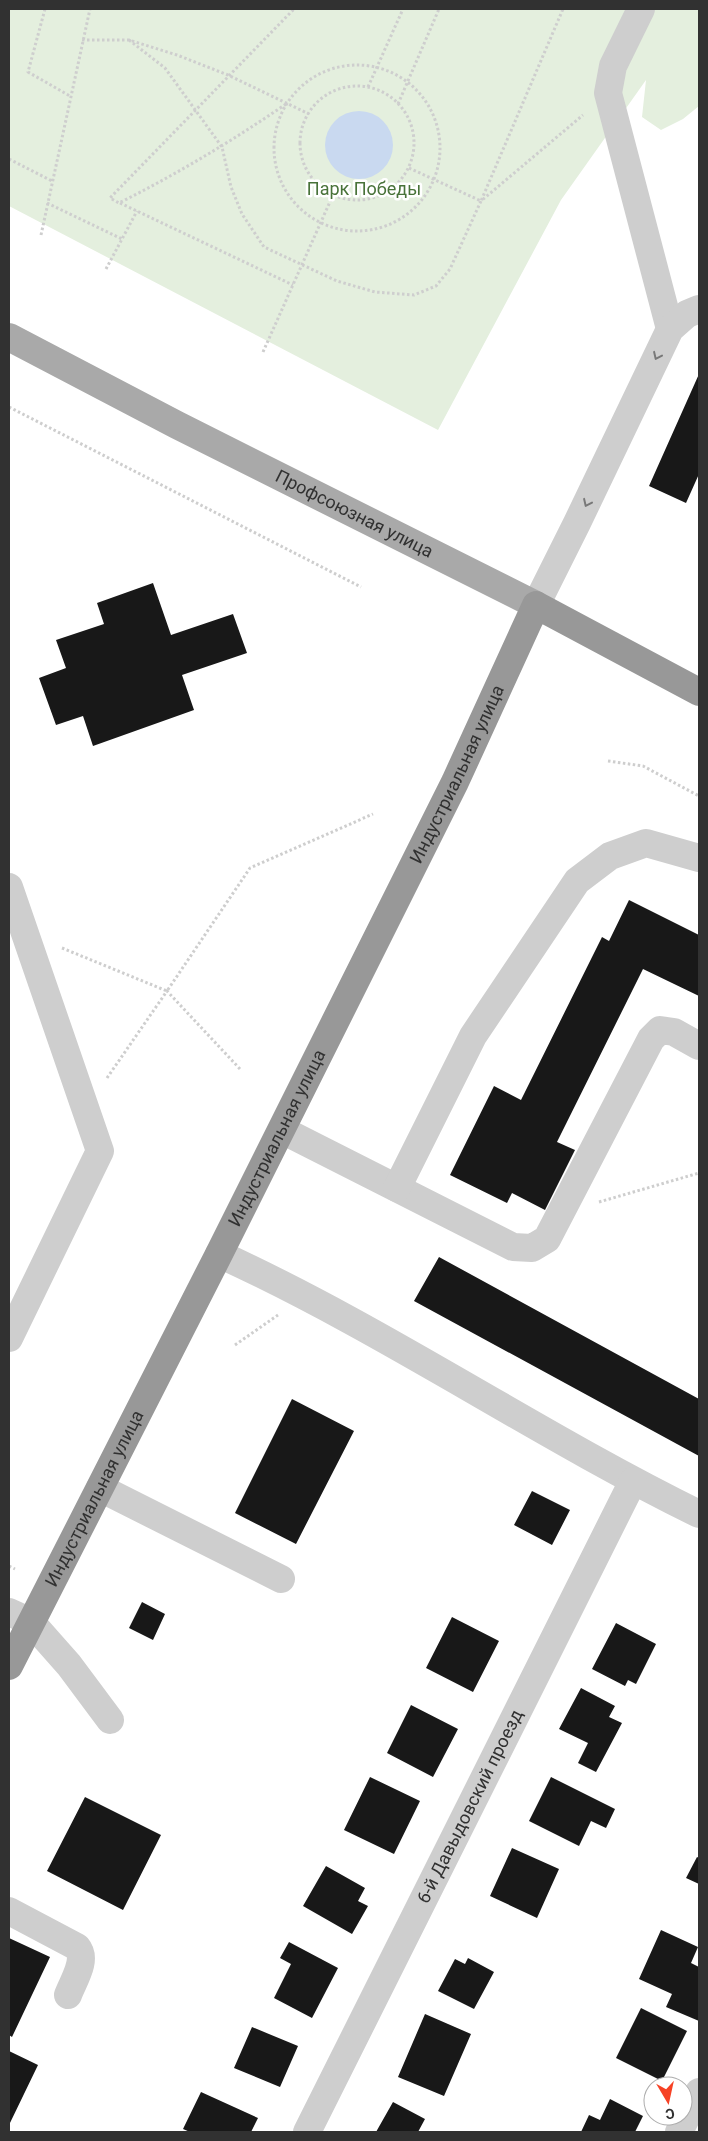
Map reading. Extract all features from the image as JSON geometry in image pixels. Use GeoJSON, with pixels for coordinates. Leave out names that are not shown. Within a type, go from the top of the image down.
{"type":"FeatureCollection","features":[{"type":"Feature","properties":{"kind":"highway","name":"Профсоюзная улица"},"geometry":{"type":"LineString","coordinates":[[536,605],[699,692]]}},
{"type":"Feature","properties":{"kind":"highway","name":"Индустриальная улица"},"geometry":{"type":"LineString","coordinates":[[9,1666],[20,1617],[100,1488],[456,782],[536,605]]}},
{"type":"Feature","properties":{"kind":"main road","name":"Профсоюзная улица"},"geometry":{"type":"LineString","coordinates":[[9,337],[177,425],[536,605]]}},
{"type":"Feature","properties":{"kind":"street"},"geometry":{"type":"LineString","coordinates":[[641,9],[613,66],[608,93],[670,329]]}},
{"type":"Feature","properties":{"kind":"street"},"geometry":{"type":"LineString","coordinates":[[536,605],[578,524],[670,329],[687,314],[699,309]]}},
{"type":"Feature","properties":{"kind":"street"},"geometry":{"type":"LineString","coordinates":[[397,1188],[473,1036],[577,881],[610,856],[646,843],[699,858]]}},
{"type":"Feature","properties":{"kind":"street"},"geometry":{"type":"LineString","coordinates":[[9,887],[100,1151],[9,1338]]}},
{"type":"Feature","properties":{"kind":"street"},"geometry":{"type":"LineString","coordinates":[[282,1130],[513,1247],[532,1248],[546,1239],[651,1039],[660,1030],[674,1032],[699,1046]]}},
{"type":"Feature","properties":{"kind":"street"},"geometry":{"type":"LineString","coordinates":[[219,1254],[315,1300],[633,1482],[699,1514]]}},
{"type":"Feature","properties":{"kind":"street","name":"6-й Давыдовский проезд"},"geometry":{"type":"LineString","coordinates":[[307,2132],[633,1482]]}},
{"type":"Feature","properties":{"kind":"street"},"geometry":{"type":"LineString","coordinates":[[100,1488],[281,1579]]}},
{"type":"Feature","properties":{"kind":"street"},"geometry":{"type":"LineString","coordinates":[[20,1617],[69,1665],[110,1720]]}},
{"type":"Feature","properties":{"kind":"street"},"geometry":{"type":"LineString","coordinates":[[9,1911],[77,1947],[81,1952],[82,1960],[68,1995]]}},
{"type":"Feature","properties":{"kind":"street"},"geometry":{"type":"LineString","coordinates":[[679,2132],[699,2092]]}},
{"type":"Feature","properties":{"kind":"path"},"geometry":{"type":"LineString","coordinates":[[45,9],[28,72],[70,96]]}},
{"type":"Feature","properties":{"kind":"path"},"geometry":{"type":"LineString","coordinates":[[41,235],[90,9]]}},
{"type":"Feature","properties":{"kind":"path"},"geometry":{"type":"LineString","coordinates":[[294,9],[110,198],[294,285]]}},
{"type":"Feature","properties":{"kind":"path"},"geometry":{"type":"LineString","coordinates":[[368,88],[403,9]]}},
{"type":"Feature","properties":{"kind":"path"},"geometry":{"type":"LineString","coordinates":[[398,104],[438,9]]}},
{"type":"Feature","properties":{"kind":"path"},"geometry":{"type":"LineString","coordinates":[[129,40],[165,68],[222,147],[231,186],[248,222],[264,247],[337,281],[375,292],[414,294],[436,286],[450,269],[563,9]]}},
{"type":"Feature","properties":{"kind":"path"},"geometry":{"type":"LineString","coordinates":[[82,40],[129,40],[177,55],[228,75],[308,114]]}},
{"type":"Feature","properties":{"kind":"path"},"geometry":{"type":"LineString","coordinates":[[342,67],[377,68],[407,82],[416,90],[428,106],[436,123],[440,143],[439,163],[434,179],[422,199],[408,214],[391,224],[372,230],[352,231],[332,227],[298,207],[286,191],[278,173],[274,153],[276,133],[288,103],[306,83],[323,72],[342,67]]}},
{"type":"Feature","properties":{"kind":"path"},"geometry":{"type":"LineString","coordinates":[[354,86],[368,88],[389,96],[398,104],[410,120],[414,136],[414,152],[409,168],[399,182],[385,193],[368,199],[350,200],[333,195],[318,184],[306,169],[300,151],[301,131],[308,114],[320,100],[336,90],[354,86]]}},
{"type":"Feature","properties":{"kind":"path"},"geometry":{"type":"LineString","coordinates":[[481,201],[608,93]]}},
{"type":"Feature","properties":{"kind":"path"},"geometry":{"type":"LineString","coordinates":[[119,203],[222,147],[288,103]]}},
{"type":"Feature","properties":{"kind":"path"},"geometry":{"type":"LineString","coordinates":[[9,159],[52,181]]}},
{"type":"Feature","properties":{"kind":"path"},"geometry":{"type":"LineString","coordinates":[[409,168],[481,201]]}},
{"type":"Feature","properties":{"kind":"path"},"geometry":{"type":"LineString","coordinates":[[263,352],[333,195]]}},
{"type":"Feature","properties":{"kind":"path"},"geometry":{"type":"LineString","coordinates":[[47,203],[122,239]]}},
{"type":"Feature","properties":{"kind":"path"},"geometry":{"type":"LineString","coordinates":[[106,269],[137,211]]}},
{"type":"Feature","properties":{"kind":"path"},"geometry":{"type":"LineString","coordinates":[[9,407],[361,587]]}},
{"type":"Feature","properties":{"kind":"path"},"geometry":{"type":"LineString","coordinates":[[608,761],[643,766],[699,796]]}},
{"type":"Feature","properties":{"kind":"path"},"geometry":{"type":"LineString","coordinates":[[85,1110],[168,991],[250,868],[373,814]]}},
{"type":"Feature","properties":{"kind":"path"},"geometry":{"type":"LineString","coordinates":[[25,933],[168,991],[240,1069]]}},
{"type":"Feature","properties":{"kind":"path"},"geometry":{"type":"LineString","coordinates":[[560,1214],[699,1173]]}},
{"type":"Feature","properties":{"kind":"path"},"geometry":{"type":"LineString","coordinates":[[236,1345],[279,1314],[315,1300]]}},
{"type":"Feature","properties":{"kind":"path"},"geometry":{"type":"LineString","coordinates":[[9,1566],[15,1569]]}},
{"type":"Feature","properties":{"kind":"green space","name":"Парк Победы"},"geometry":{"type":"Polygon","coordinates":[[[9,9],[699,9],[699,106],[683,119],[661,130],[642,117],[646,80],[561,200],[438,430],[9,206],[9,9]]]}},
{"type":"Feature","properties":{"kind":"water"},"geometry":{"type":"Polygon","coordinates":[[[366,111],[378,117],[387,126],[393,138],[391,158],[383,169],[366,179],[352,179],[335,169],[327,158],[325,138],[335,121],[346,113],[366,111]]]}},
{"type":"Feature","properties":{"kind":"building"},"geometry":{"type":"Polygon","coordinates":[[[699,374],[699,474],[686,503],[649,486],[699,374]]]}},
{"type":"Feature","properties":{"kind":"building"},"geometry":{"type":"Polygon","coordinates":[[[153,583],[171,635],[233,614],[247,653],[182,675],[194,710],[93,746],[83,716],[56,725],[39,678],[66,668],[56,640],[104,624],[97,603],[153,583]]]}},
{"type":"Feature","properties":{"kind":"building"},"geometry":{"type":"Polygon","coordinates":[[[629,900],[699,935],[699,996],[643,969],[557,1142],[575,1150],[545,1210],[512,1193],[507,1203],[450,1175],[494,1086],[521,1100],[602,937],[609,941],[629,900]]]}},
{"type":"Feature","properties":{"kind":"building"},"geometry":{"type":"Polygon","coordinates":[[[439,1257],[699,1399],[699,1456],[414,1301],[439,1257]]]}},
{"type":"Feature","properties":{"kind":"building"},"geometry":{"type":"Polygon","coordinates":[[[292,1399],[354,1431],[296,1544],[235,1513],[292,1399]]]}},
{"type":"Feature","properties":{"kind":"building"},"geometry":{"type":"Polygon","coordinates":[[[532,1491],[570,1510],[552,1545],[514,1525],[532,1491]]]}},
{"type":"Feature","properties":{"kind":"building"},"geometry":{"type":"Polygon","coordinates":[[[142,1602],[165,1614],[153,1640],[129,1628],[142,1602]]]}},
{"type":"Feature","properties":{"kind":"building"},"geometry":{"type":"Polygon","coordinates":[[[452,1617],[499,1641],[473,1692],[426,1668],[452,1617]]]}},
{"type":"Feature","properties":{"kind":"building"},"geometry":{"type":"Polygon","coordinates":[[[616,1623],[656,1644],[636,1684],[628,1680],[625,1686],[592,1669],[616,1623]]]}},
{"type":"Feature","properties":{"kind":"building"},"geometry":{"type":"Polygon","coordinates":[[[581,1688],[615,1706],[609,1717],[622,1723],[596,1772],[578,1763],[588,1743],[559,1729],[581,1688]]]}},
{"type":"Feature","properties":{"kind":"building"},"geometry":{"type":"Polygon","coordinates":[[[411,1705],[458,1729],[433,1777],[387,1753],[411,1705]]]}},
{"type":"Feature","properties":{"kind":"building"},"geometry":{"type":"Polygon","coordinates":[[[370,1777],[420,1801],[394,1854],[344,1830],[370,1777]]]}},
{"type":"Feature","properties":{"kind":"building"},"geometry":{"type":"Polygon","coordinates":[[[551,1777],[615,1809],[606,1828],[591,1821],[579,1846],[529,1821],[551,1777]]]}},
{"type":"Feature","properties":{"kind":"building"},"geometry":{"type":"Polygon","coordinates":[[[85,1797],[161,1835],[123,1910],[47,1871],[85,1797]]]}},
{"type":"Feature","properties":{"kind":"building"},"geometry":{"type":"Polygon","coordinates":[[[512,1848],[559,1869],[537,1918],[490,1896],[512,1848]]]}},
{"type":"Feature","properties":{"kind":"building"},"geometry":{"type":"Polygon","coordinates":[[[697,1857],[699,1858],[699,1884],[686,1878],[697,1857]]]}},
{"type":"Feature","properties":{"kind":"building"},"geometry":{"type":"Polygon","coordinates":[[[326,1866],[365,1888],[358,1901],[368,1906],[352,1934],[303,1906],[326,1866]]]}},
{"type":"Feature","properties":{"kind":"building"},"geometry":{"type":"Polygon","coordinates":[[[661,1930],[698,1947],[691,1963],[699,1967],[699,2021],[666,2007],[672,1994],[639,1979],[661,1930]]]}},
{"type":"Feature","properties":{"kind":"building"},"geometry":{"type":"Polygon","coordinates":[[[9,1938],[50,1957],[12,2037],[9,2035],[9,1938]]]}},
{"type":"Feature","properties":{"kind":"building"},"geometry":{"type":"Polygon","coordinates":[[[289,1942],[338,1968],[312,2018],[274,1998],[291,1964],[280,1958],[289,1942]]]}},
{"type":"Feature","properties":{"kind":"building"},"geometry":{"type":"Polygon","coordinates":[[[468,1958],[494,1972],[474,2009],[438,1991],[455,1959],[465,1964],[468,1958]]]}},
{"type":"Feature","properties":{"kind":"building"},"geometry":{"type":"Polygon","coordinates":[[[641,2008],[687,2031],[664,2076],[652,2076],[616,2058],[641,2008]]]}},
{"type":"Feature","properties":{"kind":"building"},"geometry":{"type":"Polygon","coordinates":[[[425,2014],[471,2034],[444,2096],[398,2077],[425,2014]]]}},
{"type":"Feature","properties":{"kind":"building"},"geometry":{"type":"Polygon","coordinates":[[[252,2027],[298,2046],[280,2087],[234,2068],[252,2027]]]}},
{"type":"Feature","properties":{"kind":"building"},"geometry":{"type":"Polygon","coordinates":[[[9,2051],[38,2065],[9,2125],[9,2051]]]}},
{"type":"Feature","properties":{"kind":"building"},"geometry":{"type":"Polygon","coordinates":[[[201,2092],[258,2118],[251,2132],[190,2132],[183,2129],[201,2092]]]}},
{"type":"Feature","properties":{"kind":"building"},"geometry":{"type":"Polygon","coordinates":[[[610,2099],[643,2116],[635,2132],[581,2132],[589,2115],[600,2120],[610,2099]]]}},
{"type":"Feature","properties":{"kind":"building"},"geometry":{"type":"Polygon","coordinates":[[[393,2102],[425,2119],[418,2132],[376,2132],[393,2102]]]}}]}
